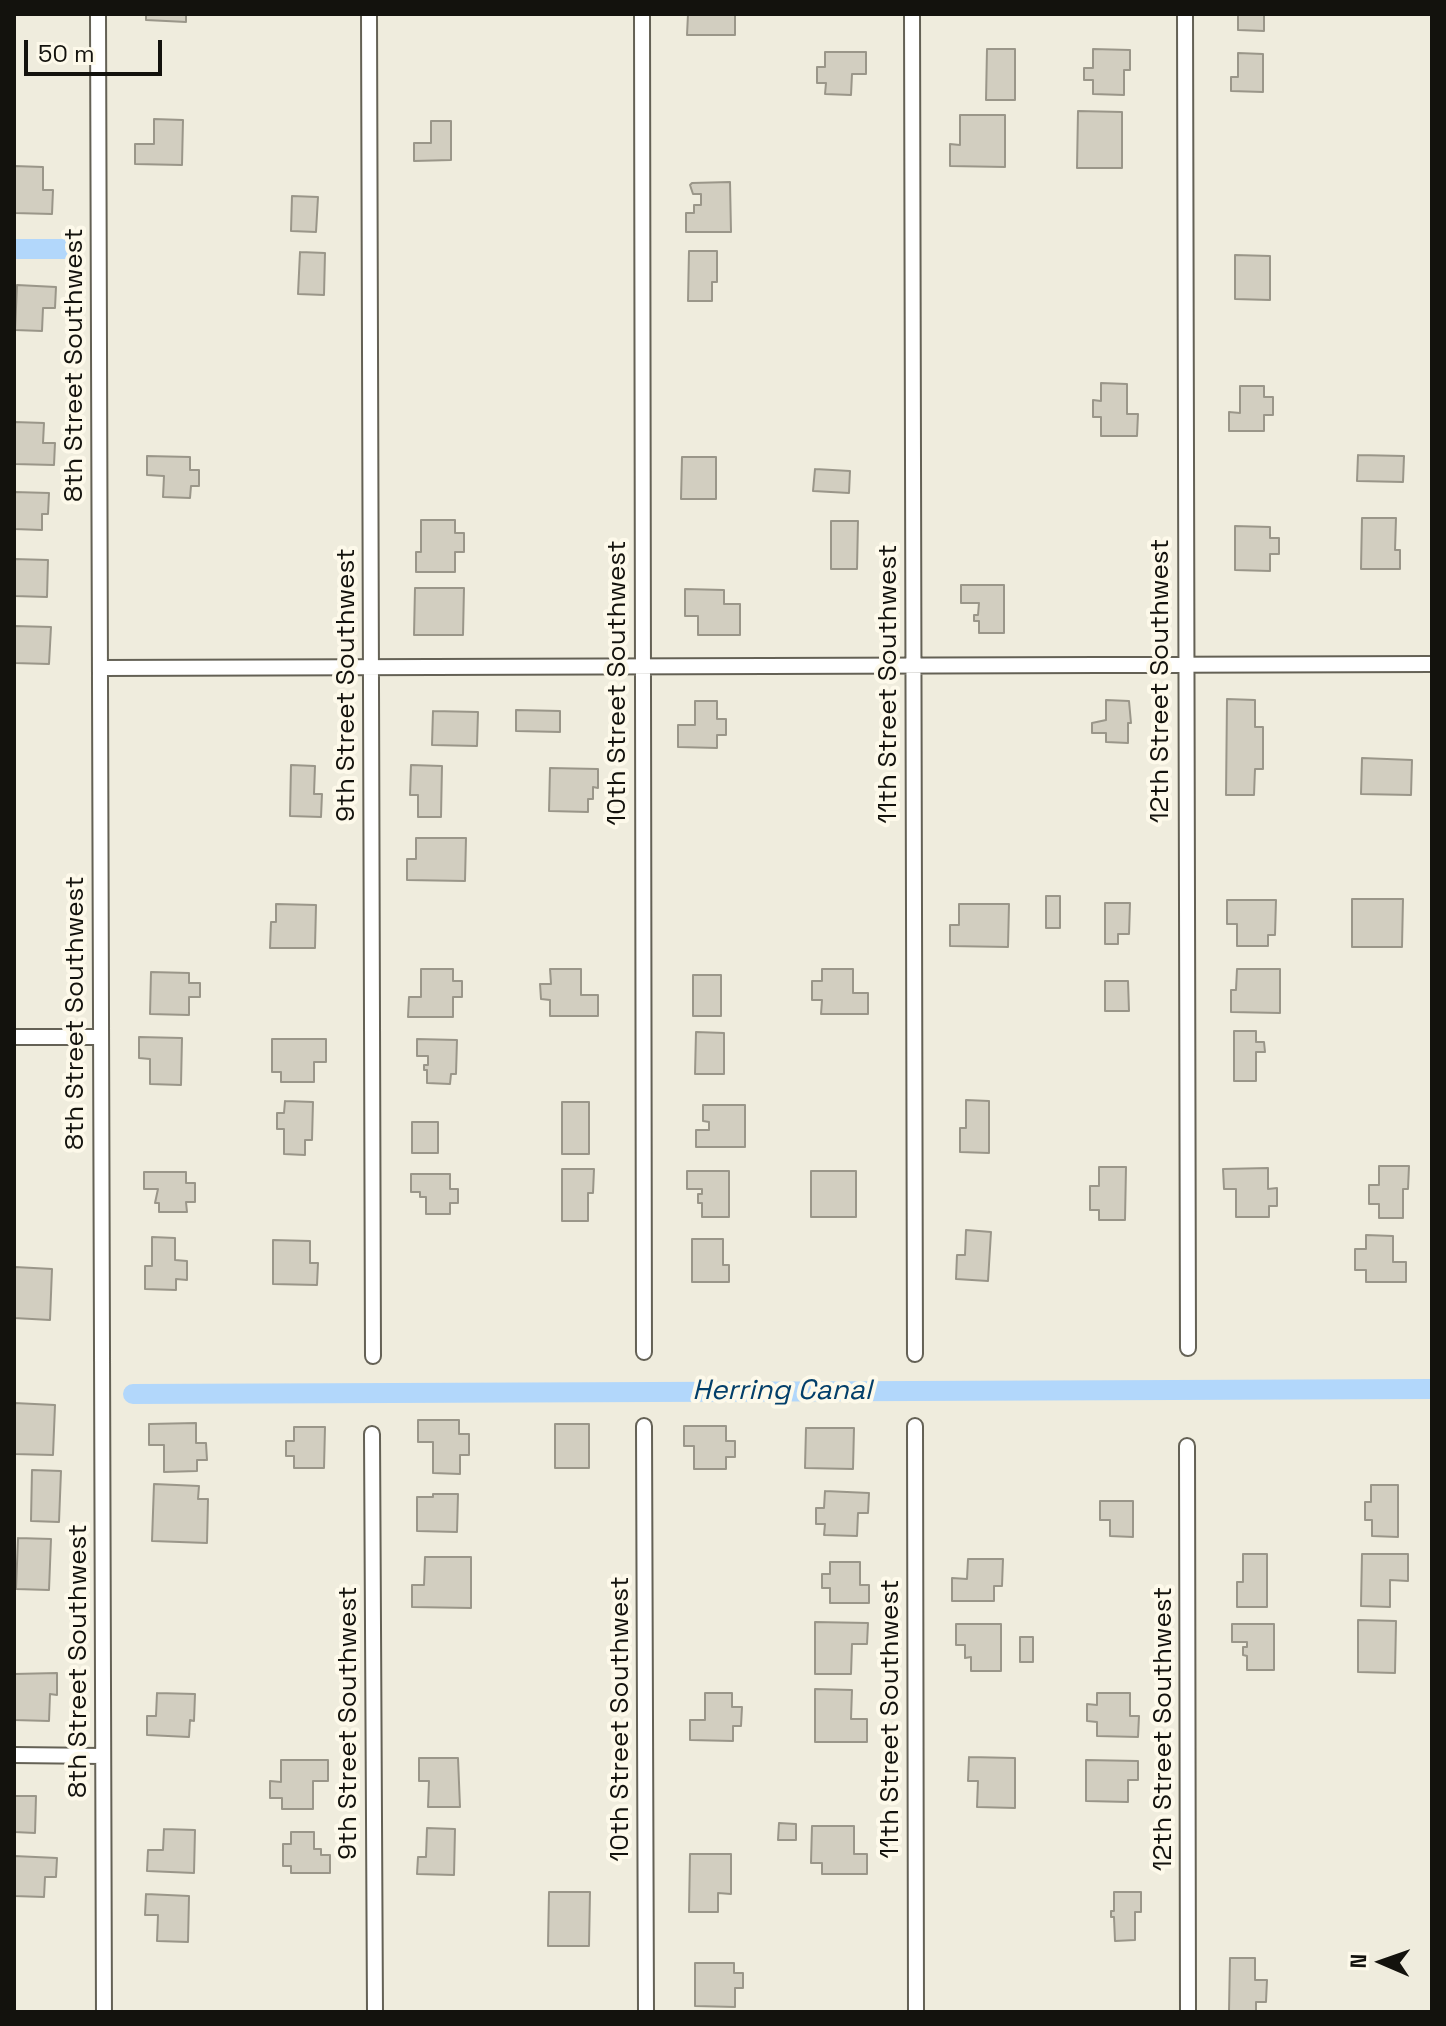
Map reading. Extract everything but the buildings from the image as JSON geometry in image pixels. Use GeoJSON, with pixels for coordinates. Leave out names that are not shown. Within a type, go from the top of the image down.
{"type":"FeatureCollection","features":[{"type":"Feature","properties":{"kind":"street","name":"8th Street Southwest"},"geometry":{"type":"LineString","coordinates":[[98,14],[104,2012]]}},
{"type":"Feature","properties":{"kind":"street","name":"9th Street Southwest"},"geometry":{"type":"LineString","coordinates":[[369,14],[373,1356]]}},
{"type":"Feature","properties":{"kind":"street","name":"10th Street Southwest"},"geometry":{"type":"LineString","coordinates":[[642,14],[644,1352]]}},
{"type":"Feature","properties":{"kind":"street","name":"11th Street Southwest"},"geometry":{"type":"LineString","coordinates":[[912,14],[915,1354]]}},
{"type":"Feature","properties":{"kind":"street","name":"12th Street Southwest"},"geometry":{"type":"LineString","coordinates":[[1185,14],[1188,1348]]}},
{"type":"Feature","properties":{"kind":"street"},"geometry":{"type":"LineString","coordinates":[[100,668],[1432,664]]}},
{"type":"Feature","properties":{"kind":"street"},"geometry":{"type":"LineString","coordinates":[[14,1037],[100,1037]]}},
{"type":"Feature","properties":{"kind":"street","name":"10th Street Southwest"},"geometry":{"type":"LineString","coordinates":[[644,1426],[646,2012]]}},
{"type":"Feature","properties":{"kind":"street","name":"11th Street Southwest"},"geometry":{"type":"LineString","coordinates":[[915,1426],[916,2012]]}},
{"type":"Feature","properties":{"kind":"street","name":"9th Street Southwest"},"geometry":{"type":"LineString","coordinates":[[372,1434],[375,2012]]}},
{"type":"Feature","properties":{"kind":"street","name":"12th Street Southwest"},"geometry":{"type":"LineString","coordinates":[[1187,1446],[1188,2012]]}},
{"type":"Feature","properties":{"kind":"street"},"geometry":{"type":"LineString","coordinates":[[14,1755],[102,1756]]}},
{"type":"Feature","properties":{"kind":"waterway"},"geometry":{"type":"LineString","coordinates":[[14,249],[70,249]]}},
{"type":"Feature","properties":{"kind":"waterway","name":"Herring Canal"},"geometry":{"type":"LineString","coordinates":[[133,1394],[1432,1389]]}}]}
